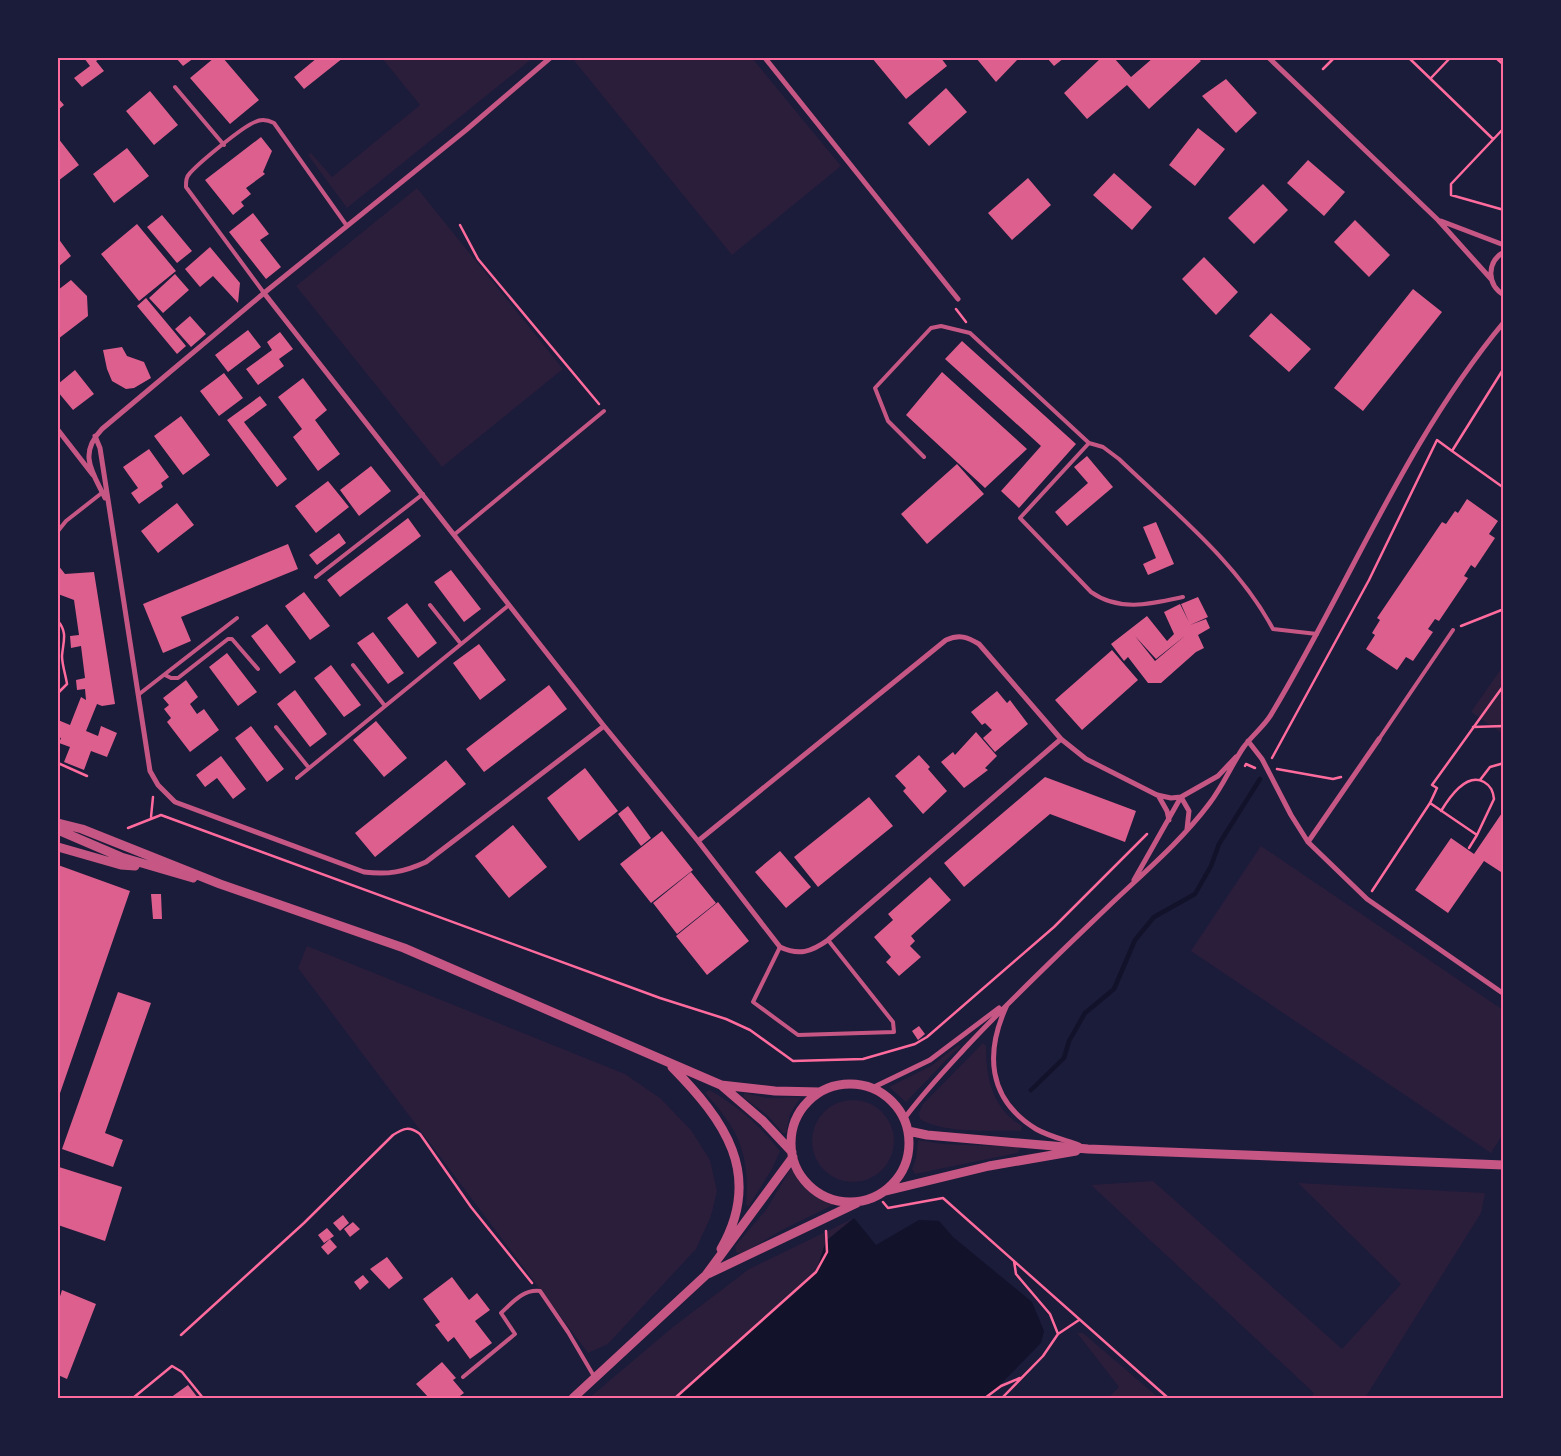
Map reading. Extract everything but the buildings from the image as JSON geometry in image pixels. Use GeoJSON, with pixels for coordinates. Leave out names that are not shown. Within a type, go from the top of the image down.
{"type":"FeatureCollection","features":[{"type":"Feature","properties":{"kind":"street"},"geometry":{"type":"LineString","coordinates":[[95,478],[88,450],[95,436],[264,293],[466,130],[550,58]]}},
{"type":"Feature","properties":{"kind":"street"},"geometry":{"type":"LineString","coordinates":[[765,58],[958,299]]}},
{"type":"Feature","properties":{"kind":"street"},"geometry":{"type":"LineString","coordinates":[[1269,58],[1438,220],[1491,279],[1497,291],[1504,295]]}},
{"type":"Feature","properties":{"kind":"street"},"geometry":{"type":"LineString","coordinates":[[1438,220],[1504,245]]}},
{"type":"Feature","properties":{"kind":"street"},"geometry":{"type":"LineString","coordinates":[[1491,279],[1492,265],[1504,252]]}},
{"type":"Feature","properties":{"kind":"street"},"geometry":{"type":"LineString","coordinates":[[264,293],[604,726],[698,841],[780,946],[792,952],[802,953],[817,948],[828,940],[1061,739]]}},
{"type":"Feature","properties":{"kind":"street"},"geometry":{"type":"LineString","coordinates":[[904,1119],[935,1079],[1010,1000],[1187,830],[1223,785],[1248,741],[1271,715],[1317,634],[1375,520],[1426,433],[1458,380],[1503,323],[1504,317]]}},
{"type":"Feature","properties":{"kind":"street"},"geometry":{"type":"LineString","coordinates":[[58,430],[104,491]]}},
{"type":"Feature","properties":{"kind":"street"},"geometry":{"type":"LineString","coordinates":[[95,436],[100,448],[104,491],[150,771],[158,785],[175,802],[364,872],[384,875],[406,872],[426,862],[604,726]]}},
{"type":"Feature","properties":{"kind":"street"},"geometry":{"type":"LineString","coordinates":[[698,841],[946,640],[956,635],[967,637],[979,644],[1061,739],[1086,759],[1158,794],[1171,798],[1182,797],[1218,776],[1240,753]]}},
{"type":"Feature","properties":{"kind":"street"},"geometry":{"type":"LineString","coordinates":[[1308,842],[1379,739]]}},
{"type":"Feature","properties":{"kind":"street"},"geometry":{"type":"LineString","coordinates":[[1248,741],[1267,767],[1291,815],[1308,842],[1367,899],[1504,994]]}},
{"type":"Feature","properties":{"kind":"street"},"geometry":{"type":"LineString","coordinates":[[1158,794],[1167,811],[1169,820]]}},
{"type":"Feature","properties":{"kind":"street"},"geometry":{"type":"LineString","coordinates":[[1129,887],[1182,797]]}},
{"type":"Feature","properties":{"kind":"street"},"geometry":{"type":"LineString","coordinates":[[1182,797],[1189,812],[1187,830]]}},
{"type":"Feature","properties":{"kind":"street"},"geometry":{"type":"LineString","coordinates":[[58,817],[82,829],[220,884],[404,948],[668,1064],[721,1085],[775,1091],[820,1092]]}},
{"type":"Feature","properties":{"kind":"street"},"geometry":{"type":"LineString","coordinates":[[58,823],[82,829]]}},
{"type":"Feature","properties":{"kind":"street"},"geometry":{"type":"LineString","coordinates":[[58,830],[121,857],[151,867],[220,884]]}},
{"type":"Feature","properties":{"kind":"street"},"geometry":{"type":"LineString","coordinates":[[58,847],[121,864],[151,867]]}},
{"type":"Feature","properties":{"kind":"street"},"geometry":{"type":"LineString","coordinates":[[872,1088],[930,1060],[1010,1000]]}},
{"type":"Feature","properties":{"kind":"street"},"geometry":{"type":"LineString","coordinates":[[1010,1000],[998,1024],[992,1056],[995,1079],[1003,1098],[1018,1115],[1036,1129],[1088,1149]]}},
{"type":"Feature","properties":{"kind":"street"},"geometry":{"type":"LineString","coordinates":[[668,1064],[708,1105],[723,1127],[737,1164],[738,1190],[734,1219],[725,1242],[706,1276]]}},
{"type":"Feature","properties":{"kind":"street"},"geometry":{"type":"LineString","coordinates":[[573,1398],[706,1276],[793,1155],[793,1129],[806,1103],[829,1087],[851,1083],[872,1088],[891,1100],[904,1119],[908,1131],[908,1154],[905,1165],[900,1175],[881,1193]]}},
{"type":"Feature","properties":{"kind":"street"},"geometry":{"type":"LineString","coordinates":[[721,1085],[763,1121],[793,1155],[802,1177],[818,1192],[838,1200],[860,1201]]}},
{"type":"Feature","properties":{"kind":"street"},"geometry":{"type":"LineString","coordinates":[[908,1131],[927,1135],[1088,1149],[1504,1165]]}},
{"type":"Feature","properties":{"kind":"street"},"geometry":{"type":"LineString","coordinates":[[706,1276],[860,1201],[881,1193],[989,1166],[1088,1149]]}},
{"type":"Feature","properties":{"kind":"lane"},"geometry":{"type":"LineString","coordinates":[[175,87],[224,145]]}},
{"type":"Feature","properties":{"kind":"lane"},"geometry":{"type":"LineString","coordinates":[[264,293],[186,187],[186,181],[191,172],[224,145],[254,122],[262,120],[274,123],[347,226]]}},
{"type":"Feature","properties":{"kind":"lane"},"geometry":{"type":"LineString","coordinates":[[924,457],[888,421],[876,388],[930,328],[941,326],[970,334],[1089,442],[1103,447],[1119,459],[1210,546],[1252,594],[1272,629],[1317,634]]}},
{"type":"Feature","properties":{"kind":"lane"},"geometry":{"type":"LineString","coordinates":[[455,534],[604,411]]}},
{"type":"Feature","properties":{"kind":"lane"},"geometry":{"type":"LineString","coordinates":[[1089,442],[1020,518],[1090,592],[1101,598],[1141,605],[1183,597]]}},
{"type":"Feature","properties":{"kind":"lane"},"geometry":{"type":"LineString","coordinates":[[58,532],[66,521],[104,491]]}},
{"type":"Feature","properties":{"kind":"lane"},"geometry":{"type":"LineString","coordinates":[[316,577],[423,494]]}},
{"type":"Feature","properties":{"kind":"lane"},"geometry":{"type":"LineString","coordinates":[[430,604],[461,644]]}},
{"type":"Feature","properties":{"kind":"lane"},"geometry":{"type":"LineString","coordinates":[[297,778],[510,605]]}},
{"type":"Feature","properties":{"kind":"lane"},"geometry":{"type":"LineString","coordinates":[[138,695],[237,618]]}},
{"type":"Feature","properties":{"kind":"lane"},"geometry":{"type":"LineString","coordinates":[[1379,739],[1453,630]]}},
{"type":"Feature","properties":{"kind":"lane"},"geometry":{"type":"LineString","coordinates":[[165,674],[171,678],[178,678],[228,639],[232,638],[258,669]]}},
{"type":"Feature","properties":{"kind":"lane"},"geometry":{"type":"LineString","coordinates":[[353,665],[385,706]]}},
{"type":"Feature","properties":{"kind":"lane"},"geometry":{"type":"LineString","coordinates":[[276,727],[310,768]]}},
{"type":"Feature","properties":{"kind":"lane"},"geometry":{"type":"LineString","coordinates":[[780,946],[753,1002],[798,1036],[894,1032],[893,1022],[828,940]]}},
{"type":"Feature","properties":{"kind":"lane"},"geometry":{"type":"LineString","coordinates":[[463,1377],[515,1334],[500,1313],[526,1292],[540,1292],[568,1332],[595,1378]]}},
{"type":"Feature","properties":{"kind":"path"},"geometry":{"type":"LineString","coordinates":[[1323,69],[1334,58]]}},
{"type":"Feature","properties":{"kind":"path"},"geometry":{"type":"LineString","coordinates":[[1408,58],[1493,139]]}},
{"type":"Feature","properties":{"kind":"path"},"geometry":{"type":"LineString","coordinates":[[1430,78],[1450,58]]}},
{"type":"Feature","properties":{"kind":"path"},"geometry":{"type":"LineString","coordinates":[[1496,58],[1504,65]]}},
{"type":"Feature","properties":{"kind":"path"},"geometry":{"type":"LineString","coordinates":[[1504,128],[1451,184],[1451,195],[1504,210]]}},
{"type":"Feature","properties":{"kind":"path"},"geometry":{"type":"LineString","coordinates":[[460,225],[478,259],[604,411]]}},
{"type":"Feature","properties":{"kind":"path"},"geometry":{"type":"LineString","coordinates":[[958,299],[957,312],[972,328],[970,334]]}},
{"type":"Feature","properties":{"kind":"path"},"geometry":{"type":"LineString","coordinates":[[1452,451],[1504,368]]}},
{"type":"Feature","properties":{"kind":"path"},"geometry":{"type":"LineString","coordinates":[[1241,772],[1246,764],[1252,766],[1261,774],[1267,767],[1368,580],[1437,440],[1504,488]]}},
{"type":"Feature","properties":{"kind":"path"},"geometry":{"type":"LineString","coordinates":[[1453,630],[1504,609]]}},
{"type":"Feature","properties":{"kind":"path"},"geometry":{"type":"LineString","coordinates":[[58,621],[66,641],[62,656],[67,684],[58,693]]}},
{"type":"Feature","properties":{"kind":"path"},"geometry":{"type":"LineString","coordinates":[[1367,899],[1430,803],[1437,788],[1432,785],[1504,685]]}},
{"type":"Feature","properties":{"kind":"path"},"geometry":{"type":"LineString","coordinates":[[1472,728],[1504,726]]}},
{"type":"Feature","properties":{"kind":"path"},"geometry":{"type":"LineString","coordinates":[[1480,780],[1490,767],[1504,763]]}},
{"type":"Feature","properties":{"kind":"path"},"geometry":{"type":"LineString","coordinates":[[58,764],[86,776]]}},
{"type":"Feature","properties":{"kind":"path"},"geometry":{"type":"LineString","coordinates":[[1267,767],[1333,779],[1354,774]]}},
{"type":"Feature","properties":{"kind":"path"},"geometry":{"type":"LineString","coordinates":[[1441,811],[1457,789],[1474,780],[1480,780],[1491,788],[1494,799],[1469,848]]}},
{"type":"Feature","properties":{"kind":"path"},"geometry":{"type":"LineString","coordinates":[[151,817],[153,797]]}},
{"type":"Feature","properties":{"kind":"path"},"geometry":{"type":"LineString","coordinates":[[1430,803],[1477,835]]}},
{"type":"Feature","properties":{"kind":"path"},"geometry":{"type":"LineString","coordinates":[[128,828],[151,817],[160,815],[660,998],[726,1019],[750,1030],[793,1061],[863,1059],[915,1044],[927,1037],[1054,928],[1149,832],[1159,839]]}},
{"type":"Feature","properties":{"kind":"path"},"geometry":{"type":"LineString","coordinates":[[181,1335],[304,1223],[393,1135],[404,1129],[412,1128],[420,1134],[471,1207],[540,1292]]}},
{"type":"Feature","properties":{"kind":"path"},"geometry":{"type":"LineString","coordinates":[[881,1193],[888,1208],[942,1198],[1168,1398]]}},
{"type":"Feature","properties":{"kind":"path"},"geometry":{"type":"LineString","coordinates":[[675,1398],[816,1272],[827,1252],[825,1218]]}},
{"type":"Feature","properties":{"kind":"path"},"geometry":{"type":"LineString","coordinates":[[1014,1261],[1016,1274],[1050,1314],[1058,1334]]}},
{"type":"Feature","properties":{"kind":"path"},"geometry":{"type":"LineString","coordinates":[[1002,1398],[1043,1356],[1058,1334],[1079,1320]]}},
{"type":"Feature","properties":{"kind":"path"},"geometry":{"type":"LineString","coordinates":[[133,1398],[172,1366],[182,1372],[203,1398]]}},
{"type":"Feature","properties":{"kind":"path"},"geometry":{"type":"LineString","coordinates":[[985,1398],[1001,1386],[1023,1377]]}},
{"type":"Feature","properties":{"kind":"shaded area"},"geometry":{"type":"Polygon","coordinates":[[[382,58],[533,58],[347,208],[308,155],[311,153],[332,177],[420,105],[382,58]]]}},
{"type":"Feature","properties":{"kind":"shaded area"},"geometry":{"type":"Polygon","coordinates":[[[572,58],[752,58],[841,166],[732,255],[572,58]]]}},
{"type":"Feature","properties":{"kind":"shaded area"},"geometry":{"type":"Polygon","coordinates":[[[417,188],[563,369],[442,467],[296,286],[417,188]]]}},
{"type":"Feature","properties":{"kind":"shaded area"},"geometry":{"type":"Polygon","coordinates":[[[1503,666],[1503,734],[1471,712],[1503,666]]]}},
{"type":"Feature","properties":{"kind":"shaded area"},"geometry":{"type":"Polygon","coordinates":[[[1261,846],[1503,1010],[1503,1134],[1491,1153],[1191,951],[1261,846]]]}},
{"type":"Feature","properties":{"kind":"shaded area"},"geometry":{"type":"Polygon","coordinates":[[[307,946],[625,1074],[660,1098],[691,1130],[710,1160],[717,1191],[711,1216],[696,1249],[608,1344],[588,1353],[298,968],[307,946]]]}},
{"type":"Feature","properties":{"kind":"shaded area"},"geometry":{"type":"Polygon","coordinates":[[[983,1043],[986,1046],[989,1081],[997,1101],[1012,1119],[1022,1126],[1021,1131],[955,1129],[930,1124],[920,1119],[919,1113],[923,1104],[983,1043]]]}},
{"type":"Feature","properties":{"kind":"shaded area"},"geometry":{"type":"Polygon","coordinates":[[[958,1045],[961,1047],[906,1102],[889,1087],[931,1066],[958,1045]]]}},
{"type":"Feature","properties":{"kind":"shaded area"},"geometry":{"type":"Polygon","coordinates":[[[709,1090],[729,1102],[748,1117],[780,1151],[773,1167],[749,1206],[746,1205],[746,1171],[740,1144],[726,1119],[705,1093],[709,1090]]]}},
{"type":"Feature","properties":{"kind":"shaded area"},"geometry":{"type":"Polygon","coordinates":[[[744,1093],[767,1098],[801,1097],[790,1114],[786,1133],[783,1133],[767,1115],[743,1097],[744,1093]]]}},
{"type":"Feature","properties":{"kind":"shaded area"},"geometry":{"type":"Polygon","coordinates":[[[853,1100],[869,1103],[882,1112],[891,1125],[894,1141],[891,1157],[882,1170],[869,1179],[853,1182],[837,1179],[824,1170],[815,1157],[812,1141],[815,1125],[824,1112],[837,1103],[853,1100]]]}},
{"type":"Feature","properties":{"kind":"shaded area"},"geometry":{"type":"Polygon","coordinates":[[[918,1140],[943,1144],[1019,1147],[1020,1149],[1017,1153],[915,1174],[912,1169],[916,1159],[918,1140]]]}},
{"type":"Feature","properties":{"kind":"shaded area"},"geometry":{"type":"Polygon","coordinates":[[[791,1168],[799,1181],[809,1191],[827,1202],[835,1204],[786,1228],[741,1254],[736,1252],[735,1246],[766,1210],[791,1168]]]}},
{"type":"Feature","properties":{"kind":"shaded area"},"geometry":{"type":"Polygon","coordinates":[[[1153,1181],[1342,1349],[1401,1284],[1298,1183],[1485,1193],[1481,1213],[1365,1398],[1311,1398],[1314,1393],[1091,1185],[1153,1181]]]}},
{"type":"Feature","properties":{"kind":"shaded area"},"geometry":{"type":"Polygon","coordinates":[[[854,1218],[826,1241],[816,1272],[673,1398],[589,1398],[673,1327],[749,1269],[854,1218]]]}},
{"type":"Feature","properties":{"kind":"shaded area"},"geometry":{"type":"Polygon","coordinates":[[[854,1218],[876,1245],[919,1220],[939,1221],[953,1237],[1032,1302],[1044,1331],[1041,1343],[987,1398],[673,1398],[816,1272],[826,1241],[854,1218]]]}},
{"type":"Feature","properties":{"kind":"shaded area"},"geometry":{"type":"Polygon","coordinates":[[[1077,1333],[1083,1333],[1159,1398],[1108,1398],[1119,1387],[1077,1333]]]}},
{"type":"Feature","properties":{"kind":"waterway"},"geometry":{"type":"LineString","coordinates":[[1031,1090],[1064,1058],[1069,1041],[1085,1013],[1114,989],[1135,940],[1154,917],[1195,894],[1211,866],[1219,844],[1260,779]]}}]}
